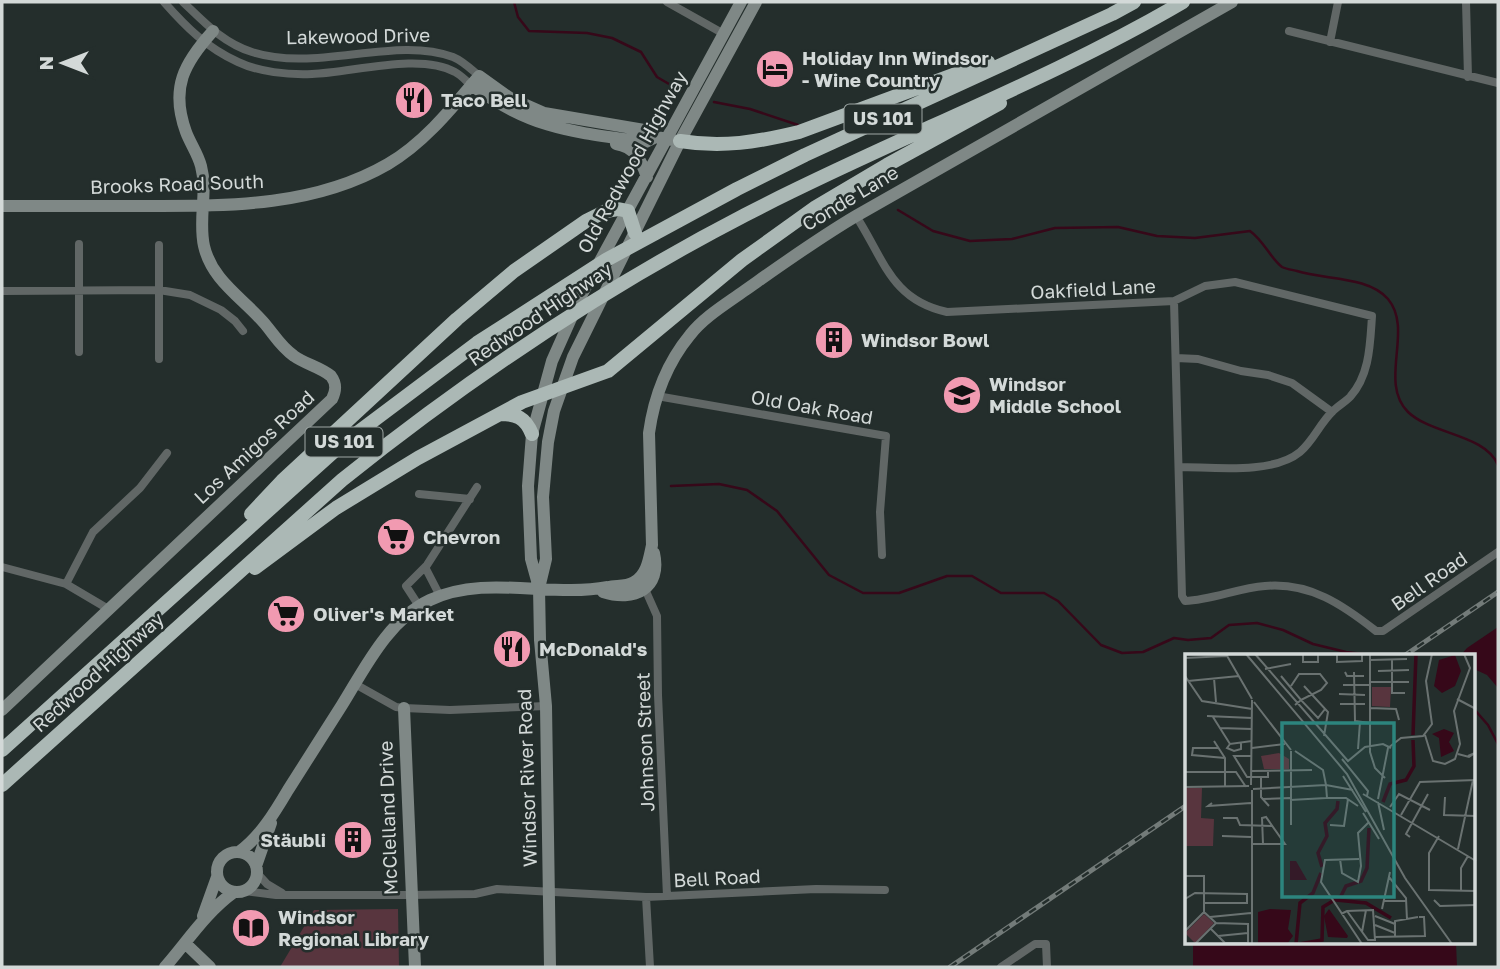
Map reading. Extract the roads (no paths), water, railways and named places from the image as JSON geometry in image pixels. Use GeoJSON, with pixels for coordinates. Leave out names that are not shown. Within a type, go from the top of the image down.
{"type":"FeatureCollection","features":[{"type":"Feature","properties":{"kind":"highway","name":"Redwood Highway"},"geometry":{"type":"LineString","coordinates":[[2,750],[341,445],[477,343],[606,260],[680,219],[805,155],[1134,2]]}},
{"type":"Feature","properties":{"kind":"highway","name":"Redwood Highway"},"geometry":{"type":"LineString","coordinates":[[2,785],[342,480],[395,438],[536,337],[640,272],[803,186],[1102,46],[1183,2]]}},
{"type":"Feature","properties":{"kind":"highway"},"geometry":{"type":"LineString","coordinates":[[668,139],[718,145],[747,144],[799,132],[1088,25]]}},
{"type":"Feature","properties":{"kind":"highway"},"geometry":{"type":"LineString","coordinates":[[207,601],[293,542],[336,508],[498,414],[541,394],[608,371],[742,260],[816,207],[1102,46]]}},
{"type":"Feature","properties":{"kind":"highway"},"geometry":{"type":"LineString","coordinates":[[193,577],[282,481],[457,318],[514,271],[586,221],[606,211],[628,211],[635,233]]}},
{"type":"Feature","properties":{"kind":"highway"},"geometry":{"type":"LineString","coordinates":[[498,414],[513,414],[522,418],[532,434]]}},
{"type":"Feature","properties":{"kind":"street","name":"Lakewood Drive"},"geometry":{"type":"LineString","coordinates":[[164,2],[203,42],[241,64],[283,74],[311,75],[405,63],[434,66],[454,71],[544,113],[650,131],[668,139]]}},
{"type":"Feature","properties":{"kind":"street","name":"Lakewood Drive"},"geometry":{"type":"LineString","coordinates":[[183,2],[226,41],[253,53],[291,58],[324,58],[424,50],[454,57],[497,104],[536,123],[646,142],[668,139]]}},
{"type":"Feature","properties":{"kind":"street"},"geometry":{"type":"LineString","coordinates":[[667,2],[723,34]]}},
{"type":"Feature","properties":{"kind":"street","name":"Old Redwood Highway"},"geometry":{"type":"LineString","coordinates":[[539,588],[531,559],[528,486],[532,434],[541,394],[575,308],[741,2]]}},
{"type":"Feature","properties":{"kind":"street","name":"Old Redwood Highway"},"geometry":{"type":"LineString","coordinates":[[539,588],[546,559],[544,468],[554,411],[573,357],[635,233],[668,139],[756,2]]}},
{"type":"Feature","properties":{"kind":"street","name":"Conde Lane"},"geometry":{"type":"LineString","coordinates":[[596,590],[609,594],[637,594],[653,579],[656,567],[652,545],[649,433],[657,396],[676,355],[691,333],[711,314],[802,249],[856,216],[1232,2]]}},
{"type":"Feature","properties":{"kind":"street"},"geometry":{"type":"LineString","coordinates":[[1330,42],[1338,2]]}},
{"type":"Feature","properties":{"kind":"street"},"geometry":{"type":"LineString","coordinates":[[1466,2],[1468,76]]}},
{"type":"Feature","properties":{"kind":"street","name":"Los Amigos Road"},"geometry":{"type":"LineString","coordinates":[[2,710],[332,400],[335,393],[335,381],[331,376],[286,350],[266,325],[219,279],[204,247],[201,227],[201,166],[185,130],[179,97],[180,77],[194,50],[213,31]]}},
{"type":"Feature","properties":{"kind":"street"},"geometry":{"type":"LineString","coordinates":[[1289,31],[1498,83]]}},
{"type":"Feature","properties":{"kind":"street","name":"Brooks Road South"},"geometry":{"type":"LineString","coordinates":[[2,206],[203,206],[247,204],[319,192],[366,176],[389,163],[426,135],[475,81]]}},
{"type":"Feature","properties":{"kind":"street"},"geometry":{"type":"LineString","coordinates":[[597,135],[634,151],[647,177]]}},
{"type":"Feature","properties":{"kind":"street","name":"Oakfield Lane"},"geometry":{"type":"LineString","coordinates":[[856,216],[895,284],[927,308],[947,312],[1174,301],[1205,286],[1235,282],[1372,316],[1371,342],[1364,376],[1350,397],[1332,412]]}},
{"type":"Feature","properties":{"kind":"street"},"geometry":{"type":"LineString","coordinates":[[79,244],[79,352]]}},
{"type":"Feature","properties":{"kind":"street"},"geometry":{"type":"LineString","coordinates":[[159,245],[159,359]]}},
{"type":"Feature","properties":{"kind":"street"},"geometry":{"type":"LineString","coordinates":[[2,290],[159,290],[190,295],[228,315],[243,331]]}},
{"type":"Feature","properties":{"kind":"street"},"geometry":{"type":"LineString","coordinates":[[1174,301],[1179,467],[1261,467],[1280,463],[1298,454],[1316,436],[1332,412],[1292,383],[1198,359],[1176,358]]}},
{"type":"Feature","properties":{"kind":"street","name":"Old Oak Road"},"geometry":{"type":"LineString","coordinates":[[657,396],[887,436],[880,512],[882,555]]}},
{"type":"Feature","properties":{"kind":"street"},"geometry":{"type":"LineString","coordinates":[[66,584],[93,532],[140,488],[167,453]]}},
{"type":"Feature","properties":{"kind":"street","name":"Bell Road"},"geometry":{"type":"LineString","coordinates":[[1179,467],[1182,596],[1185,601],[1265,586],[1305,589],[1345,606],[1376,631],[1389,628],[1498,552]]}},
{"type":"Feature","properties":{"kind":"street"},"geometry":{"type":"LineString","coordinates":[[419,606],[406,586],[425,567],[477,487]]}},
{"type":"Feature","properties":{"kind":"street"},"geometry":{"type":"LineString","coordinates":[[419,494],[470,499]]}},
{"type":"Feature","properties":{"kind":"street","name":"Conde Lane"},"geometry":{"type":"LineString","coordinates":[[539,588],[596,590],[634,582],[643,573],[652,545]]}},
{"type":"Feature","properties":{"kind":"street"},"geometry":{"type":"LineString","coordinates":[[2,567],[66,584],[110,610]]}},
{"type":"Feature","properties":{"kind":"street"},"geometry":{"type":"LineString","coordinates":[[425,567],[440,596]]}},
{"type":"Feature","properties":{"kind":"street"},"geometry":{"type":"LineString","coordinates":[[239,852],[252,842],[276,810],[383,642],[419,606],[440,596],[469,588],[539,588]]}},
{"type":"Feature","properties":{"kind":"street","name":"Windsor River Road"},"geometry":{"type":"LineString","coordinates":[[539,588],[546,706],[550,967]]}},
{"type":"Feature","properties":{"kind":"street","name":"Johnson Street"},"geometry":{"type":"LineString","coordinates":[[645,589],[657,615],[667,896]]}},
{"type":"Feature","properties":{"kind":"street"},"geometry":{"type":"LineString","coordinates":[[355,684],[396,707],[404,708],[450,710],[546,706]]}},
{"type":"Feature","properties":{"kind":"street","name":"McClelland Drive"},"geometry":{"type":"LineString","coordinates":[[404,708],[415,967]]}},
{"type":"Feature","properties":{"kind":"street"},"geometry":{"type":"LineString","coordinates":[[165,967],[186,944],[200,923],[222,901],[253,884],[276,810]]}},
{"type":"Feature","properties":{"kind":"street"},"geometry":{"type":"LineString","coordinates":[[239,891],[223,887],[218,877],[217,870],[221,859],[231,852],[250,856],[267,884],[285,895]]}},
{"type":"Feature","properties":{"kind":"street"},"geometry":{"type":"LineString","coordinates":[[200,923],[218,877]]}},
{"type":"Feature","properties":{"kind":"street","name":"Bell Road"},"geometry":{"type":"LineString","coordinates":[[239,891],[285,895],[410,895],[475,894],[497,889],[646,897],[885,890]]}},
{"type":"Feature","properties":{"kind":"street"},"geometry":{"type":"LineString","coordinates":[[646,897],[650,967]]}},
{"type":"Feature","properties":{"kind":"street"},"geometry":{"type":"LineString","coordinates":[[186,944],[210,967]]}},
{"type":"Feature","properties":{"kind":"street"},"geometry":{"type":"LineString","coordinates":[[1001,967],[1035,944],[1046,944],[1047,967]]}},
{"type":"Feature","properties":{"kind":"waterway"},"geometry":{"type":"LineString","coordinates":[[514,2],[518,17],[529,31],[587,33],[612,38],[641,52],[657,77],[681,91]]}},
{"type":"Feature","properties":{"kind":"waterway"},"geometry":{"type":"LineString","coordinates":[[714,102],[750,109],[798,125]]}},
{"type":"Feature","properties":{"kind":"waterway"},"geometry":{"type":"LineString","coordinates":[[898,210],[933,231],[970,241],[1012,239],[1055,228],[1118,227],[1157,236],[1195,238],[1250,231],[1282,267],[1358,282],[1388,299],[1398,326],[1395,371],[1400,400],[1418,420],[1482,447],[1498,465]]}},
{"type":"Feature","properties":{"kind":"waterway"},"geometry":{"type":"LineString","coordinates":[[671,486],[719,484],[747,490],[777,511],[829,575],[863,593],[899,593],[947,576],[972,576],[1001,593],[1044,593],[1058,601],[1101,645],[1122,653],[1143,652],[1174,638],[1211,638],[1229,625],[1257,623],[1283,630],[1313,644],[1363,654]]}},
{"type":"Feature","properties":{"kind":"waterway"},"geometry":{"type":"LineString","coordinates":[[1476,711],[1488,725],[1498,744]]}},
{"type":"Feature","properties":{"kind":"railway"},"geometry":{"type":"LineString","coordinates":[[1407,654],[1498,592]]}},
{"type":"Feature","properties":{"kind":"railway"},"geometry":{"type":"LineString","coordinates":[[950,967],[1185,806]]}},
{"type":"Feature","properties":{"kind":"place","name":"Holiday Inn Windsor - Wine Country"},"geometry":{"type":"Point","coordinates":[775,69]}},
{"type":"Feature","properties":{"kind":"place","name":"Taco Bell"},"geometry":{"type":"Point","coordinates":[414,100]}},
{"type":"Feature","properties":{"kind":"place","name":"Windsor Bowl"},"geometry":{"type":"Point","coordinates":[834,340]}},
{"type":"Feature","properties":{"kind":"place","name":"Windsor Middle School"},"geometry":{"type":"Point","coordinates":[962,395]}},
{"type":"Feature","properties":{"kind":"place","name":"Chevron"},"geometry":{"type":"Point","coordinates":[396,537]}},
{"type":"Feature","properties":{"kind":"place","name":"Oliver's Market"},"geometry":{"type":"Point","coordinates":[286,614]}},
{"type":"Feature","properties":{"kind":"place","name":"McDonald's"},"geometry":{"type":"Point","coordinates":[512,649]}},
{"type":"Feature","properties":{"kind":"place","name":"Stäubli"},"geometry":{"type":"Point","coordinates":[353,840]}},
{"type":"Feature","properties":{"kind":"place","name":"Windsor Regional Library"},"geometry":{"type":"Point","coordinates":[251,928]}}]}
